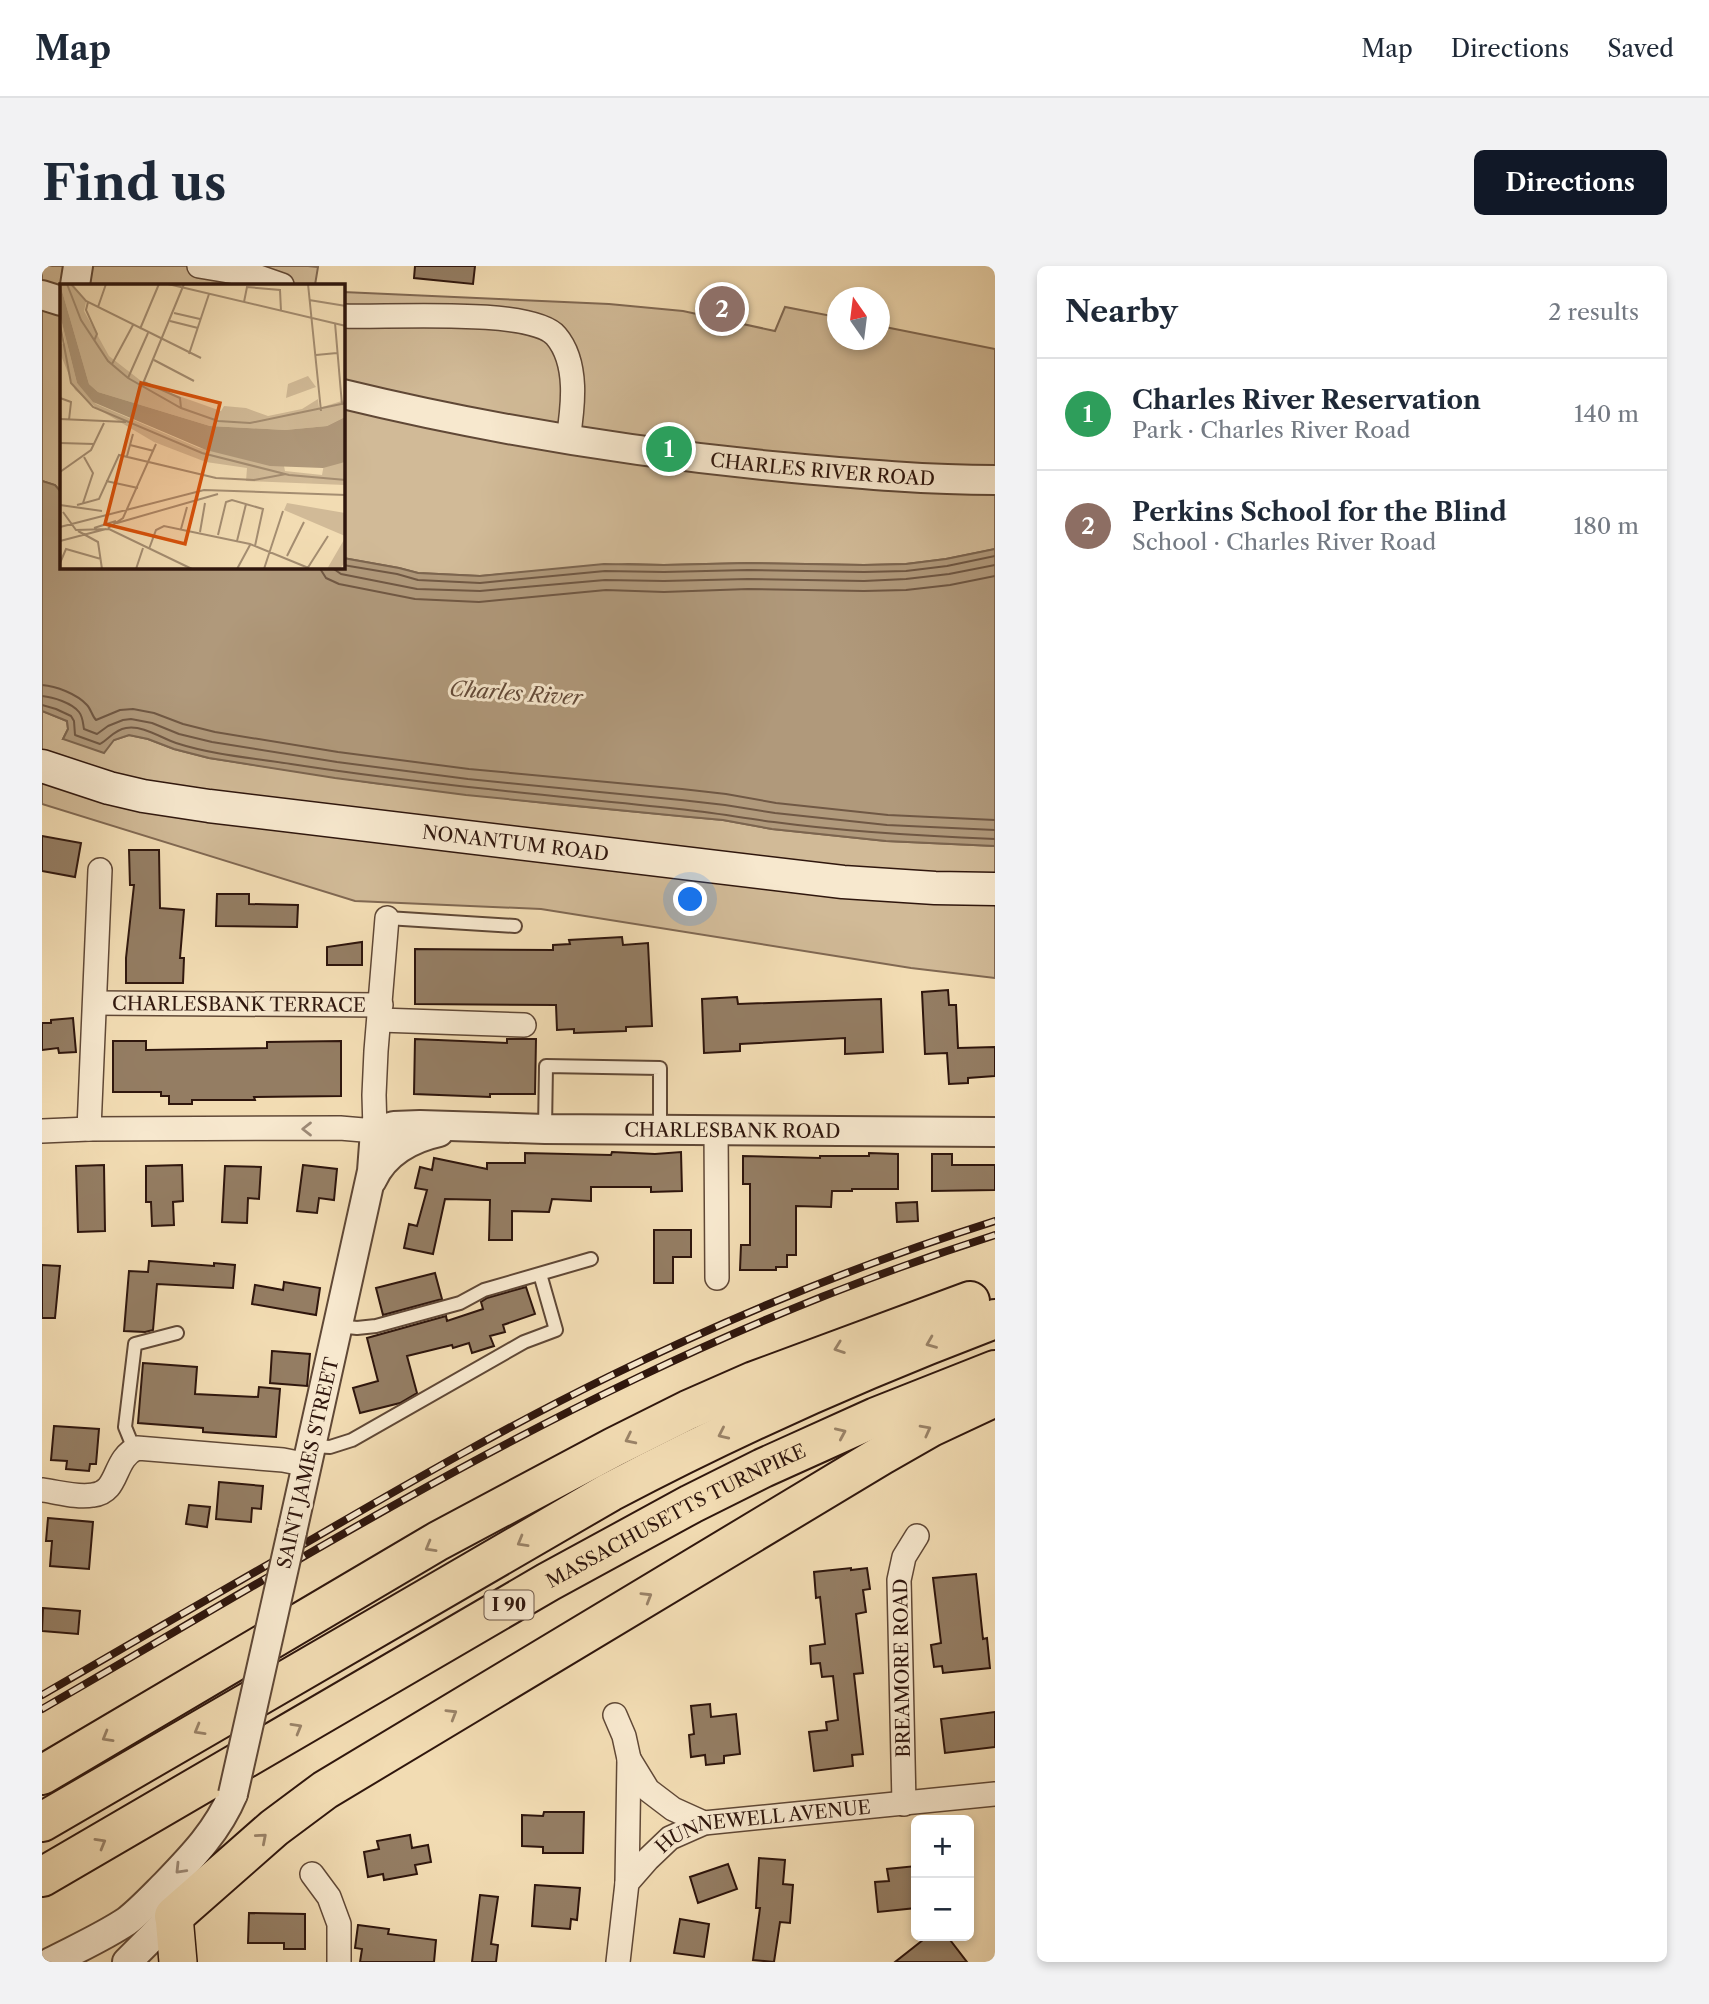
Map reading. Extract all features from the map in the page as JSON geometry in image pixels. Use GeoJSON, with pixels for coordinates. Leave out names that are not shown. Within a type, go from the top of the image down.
{"type":"FeatureCollection","features":[{"type":"Feature","properties":{"kind":"highway"},"geometry":{"type":"LineString","coordinates":[[42,1775],[439,1541],[614,1447],[754,1381],[995,1292]]}},
{"type":"Feature","properties":{"kind":"highway","name":"I 90"},"geometry":{"type":"LineString","coordinates":[[42,1822],[492,1559],[658,1467],[816,1391],[995,1319]]}},
{"type":"Feature","properties":{"kind":"highway","name":"MASSACHUSETTS TURNPIKE"},"geometry":{"type":"LineString","coordinates":[[42,1877],[548,1582],[691,1504],[864,1423],[995,1370]]}},
{"type":"Feature","properties":{"kind":"highway"},"geometry":{"type":"LineString","coordinates":[[174,1916],[266,1834],[325,1790],[899,1445],[995,1397]]}},
{"type":"Feature","properties":{"kind":"main road","name":"NONANTUM ROAD"},"geometry":{"type":"LineString","coordinates":[[42,766],[109,788],[209,806],[843,882],[995,889]]}},
{"type":"Feature","properties":{"kind":"main road"},"geometry":{"type":"LineString","coordinates":[[174,1916],[178,1962]]}},
{"type":"Feature","properties":{"kind":"street"},"geometry":{"type":"LineString","coordinates":[[75,284],[78,266]]}},
{"type":"Feature","properties":{"kind":"street"},"geometry":{"type":"LineString","coordinates":[[199,266],[253,275],[279,284]]}},
{"type":"Feature","properties":{"kind":"street"},"geometry":{"type":"LineString","coordinates":[[42,295],[60,301]]}},
{"type":"Feature","properties":{"kind":"street"},"geometry":{"type":"LineString","coordinates":[[345,316],[500,318],[531,322],[554,334],[566,353],[571,377],[573,404],[568,440]]}},
{"type":"Feature","properties":{"kind":"street","name":"CHARLES RIVER ROAD"},"geometry":{"type":"LineString","coordinates":[[345,394],[407,410],[568,440],[674,455],[787,467],[995,480]]}},
{"type":"Feature","properties":{"kind":"street"},"geometry":{"type":"LineString","coordinates":[[89,1129],[100,870]]}},
{"type":"Feature","properties":{"kind":"street"},"geometry":{"type":"LineString","coordinates":[[375,1131],[374,1095],[387,918]]}},
{"type":"Feature","properties":{"kind":"street","name":"CHARLESBANK TERRACE"},"geometry":{"type":"LineString","coordinates":[[95,1003],[380,1013],[524,1025]]}},
{"type":"Feature","properties":{"kind":"street","name":"CHARLESBANK ROAD"},"geometry":{"type":"LineString","coordinates":[[42,1131],[375,1131],[401,1125],[545,1129],[995,1132]]}},
{"type":"Feature","properties":{"kind":"street","name":"CHARLESBANK ROAD"},"geometry":{"type":"LineString","coordinates":[[368,1189],[375,1173],[385,1161],[406,1144],[433,1133],[472,1128]]}},
{"type":"Feature","properties":{"kind":"street"},"geometry":{"type":"LineString","coordinates":[[716,1130],[717,1278]]}},
{"type":"Feature","properties":{"kind":"street","name":"SAINT JAMES STREET"},"geometry":{"type":"LineString","coordinates":[[127,1962],[174,1916],[200,1885],[216,1856],[233,1794],[310,1455],[368,1189],[375,1131]]}},
{"type":"Feature","properties":{"kind":"street"},"geometry":{"type":"LineString","coordinates":[[42,1490],[93,1496],[103,1493],[111,1485],[128,1452],[149,1447],[283,1460],[310,1455]]}},
{"type":"Feature","properties":{"kind":"street","name":"BREAMORE ROAD"},"geometry":{"type":"LineString","coordinates":[[904,1804],[899,1580],[904,1557],[917,1536]]}},
{"type":"Feature","properties":{"kind":"street"},"geometry":{"type":"LineString","coordinates":[[615,1716],[624,1736],[629,1759],[627,1884],[618,1962]]}},
{"type":"Feature","properties":{"kind":"street"},"geometry":{"type":"LineString","coordinates":[[629,1759],[648,1790],[673,1809],[704,1823]]}},
{"type":"Feature","properties":{"kind":"street","name":"SAINT JAMES STREET"},"geometry":{"type":"LineString","coordinates":[[51,1962],[110,1931],[146,1904],[211,1835],[233,1794]]}},
{"type":"Feature","properties":{"kind":"street","name":"HUNNEWELL AVENUE"},"geometry":{"type":"LineString","coordinates":[[627,1884],[670,1838],[704,1823],[995,1794]]}},
{"type":"Feature","properties":{"kind":"street"},"geometry":{"type":"LineString","coordinates":[[312,1874],[329,1897],[339,1924],[339,1962]]}},
{"type":"Feature","properties":{"kind":"lane"},"geometry":{"type":"LineString","coordinates":[[387,918],[515,926]]}},
{"type":"Feature","properties":{"kind":"lane"},"geometry":{"type":"LineString","coordinates":[[545,1129],[546,1066],[660,1068],[660,1130]]}},
{"type":"Feature","properties":{"kind":"lane"},"geometry":{"type":"LineString","coordinates":[[338,1326],[357,1328],[376,1325],[460,1303],[484,1290],[591,1259]]}},
{"type":"Feature","properties":{"kind":"lane"},"geometry":{"type":"LineString","coordinates":[[310,1455],[352,1440],[524,1342],[556,1329],[540,1274]]}},
{"type":"Feature","properties":{"kind":"lane"},"geometry":{"type":"LineString","coordinates":[[134,1449],[125,1427],[135,1344],[177,1333]]}},
{"type":"Feature","properties":{"kind":"shaded area"},"geometry":{"type":"Polygon","coordinates":[[[42,266],[318,267],[315,284],[60,284],[60,491],[55,485],[42,481],[42,266]]]}},
{"type":"Feature","properties":{"kind":"shaded area"},"geometry":{"type":"Polygon","coordinates":[[[345,292],[609,304],[683,311],[775,331],[785,307],[827,315],[827,350],[890,350],[890,328],[995,349],[995,549],[906,564],[628,564],[480,576],[418,573],[345,558],[345,292]]]}},
{"type":"Feature","properties":{"kind":"shaded area"},"geometry":{"type":"Polygon","coordinates":[[[42,711],[67,721],[68,729],[63,739],[114,740],[129,735],[209,758],[374,783],[723,820],[772,829],[886,841],[995,846],[995,978],[911,968],[541,909],[355,901],[42,804],[42,711]]]}},
{"type":"Feature","properties":{"kind":"water","name":"Charles River"},"geometry":{"type":"Polygon","coordinates":[[[42,481],[55,485],[60,491],[60,569],[345,569],[345,558],[418,573],[480,576],[604,564],[906,564],[995,549],[995,846],[886,841],[772,829],[723,820],[466,795],[209,758],[129,735],[114,740],[104,753],[63,739],[68,729],[67,721],[42,711],[42,481]]]}},
{"type":"Feature","properties":{"kind":"building"},"geometry":{"type":"Polygon","coordinates":[[[415,266],[475,266],[473,284],[414,278],[415,266]]]}},
{"type":"Feature","properties":{"kind":"building"},"geometry":{"type":"Polygon","coordinates":[[[42,836],[81,843],[75,877],[42,871],[42,836]]]}},
{"type":"Feature","properties":{"kind":"building"},"geometry":{"type":"Polygon","coordinates":[[[129,850],[159,850],[160,908],[184,910],[180,958],[184,958],[183,983],[126,983],[134,885],[130,885],[129,850]]]}},
{"type":"Feature","properties":{"kind":"building"},"geometry":{"type":"Polygon","coordinates":[[[217,894],[249,894],[249,904],[298,905],[297,927],[216,926],[217,894]]]}},
{"type":"Feature","properties":{"kind":"building"},"geometry":{"type":"Polygon","coordinates":[[[622,937],[623,945],[648,943],[652,1026],[626,1027],[626,1031],[574,1033],[574,1029],[557,1030],[556,1005],[415,1004],[415,949],[553,950],[553,945],[570,944],[569,940],[622,937]]]}},
{"type":"Feature","properties":{"kind":"building"},"geometry":{"type":"Polygon","coordinates":[[[362,942],[362,965],[327,965],[327,947],[362,942]]]}},
{"type":"Feature","properties":{"kind":"building"},"geometry":{"type":"Polygon","coordinates":[[[948,990],[949,1005],[956,1005],[958,1048],[995,1047],[995,1076],[968,1078],[968,1083],[949,1084],[947,1053],[925,1054],[922,992],[948,990]]]}},
{"type":"Feature","properties":{"kind":"building"},"geometry":{"type":"Polygon","coordinates":[[[737,997],[738,1004],[881,999],[883,1052],[845,1054],[845,1038],[740,1044],[740,1051],[704,1053],[702,999],[737,997]]]}},
{"type":"Feature","properties":{"kind":"building"},"geometry":{"type":"Polygon","coordinates":[[[73,1018],[76,1052],[59,1053],[58,1048],[42,1050],[42,1023],[73,1018]]]}},
{"type":"Feature","properties":{"kind":"building"},"geometry":{"type":"Polygon","coordinates":[[[415,1039],[507,1043],[507,1039],[536,1039],[535,1094],[490,1094],[490,1097],[414,1094],[415,1039]]]}},
{"type":"Feature","properties":{"kind":"building"},"geometry":{"type":"Polygon","coordinates":[[[113,1041],[146,1041],[146,1050],[267,1048],[267,1042],[341,1041],[341,1096],[254,1097],[255,1100],[192,1100],[192,1104],[169,1104],[169,1096],[161,1096],[161,1092],[113,1092],[113,1041]]]}},
{"type":"Feature","properties":{"kind":"building"},"geometry":{"type":"Polygon","coordinates":[[[612,1152],[681,1152],[682,1191],[651,1192],[651,1187],[591,1187],[591,1201],[552,1199],[549,1212],[512,1211],[512,1240],[489,1240],[490,1200],[445,1199],[433,1254],[404,1248],[409,1224],[417,1226],[427,1190],[415,1188],[420,1167],[432,1170],[434,1158],[487,1169],[487,1163],[525,1163],[525,1153],[611,1155],[612,1152]]]}},
{"type":"Feature","properties":{"kind":"building"},"geometry":{"type":"Polygon","coordinates":[[[869,1153],[898,1154],[898,1189],[832,1191],[831,1207],[796,1206],[796,1255],[787,1255],[787,1267],[776,1267],[776,1270],[740,1270],[741,1245],[750,1245],[750,1184],[743,1184],[743,1156],[820,1158],[869,1156],[869,1153]]]}},
{"type":"Feature","properties":{"kind":"building"},"geometry":{"type":"Polygon","coordinates":[[[932,1154],[952,1154],[952,1165],[995,1165],[995,1190],[932,1191],[932,1154]]]}},
{"type":"Feature","properties":{"kind":"building"},"geometry":{"type":"Polygon","coordinates":[[[104,1165],[105,1231],[78,1232],[76,1166],[104,1165]]]}},
{"type":"Feature","properties":{"kind":"building"},"geometry":{"type":"Polygon","coordinates":[[[182,1165],[183,1201],[173,1202],[174,1225],[152,1226],[151,1202],[146,1202],[146,1166],[182,1165]]]}},
{"type":"Feature","properties":{"kind":"building"},"geometry":{"type":"Polygon","coordinates":[[[303,1165],[337,1169],[334,1200],[319,1198],[317,1213],[297,1211],[303,1165]]]}},
{"type":"Feature","properties":{"kind":"building"},"geometry":{"type":"Polygon","coordinates":[[[225,1166],[261,1167],[259,1199],[248,1198],[247,1223],[222,1222],[225,1166]]]}},
{"type":"Feature","properties":{"kind":"building"},"geometry":{"type":"Polygon","coordinates":[[[917,1202],[918,1221],[897,1222],[896,1203],[917,1202]]]}},
{"type":"Feature","properties":{"kind":"building"},"geometry":{"type":"Polygon","coordinates":[[[654,1230],[691,1230],[691,1257],[673,1257],[673,1283],[654,1283],[654,1230]]]}},
{"type":"Feature","properties":{"kind":"building"},"geometry":{"type":"Polygon","coordinates":[[[149,1261],[235,1265],[233,1288],[157,1284],[153,1330],[124,1331],[129,1271],[148,1272],[149,1261]]]}},
{"type":"Feature","properties":{"kind":"building"},"geometry":{"type":"Polygon","coordinates":[[[42,1265],[60,1266],[55,1318],[42,1318],[42,1265]]]}},
{"type":"Feature","properties":{"kind":"building"},"geometry":{"type":"Polygon","coordinates":[[[435,1273],[442,1299],[383,1315],[376,1288],[435,1273]]]}},
{"type":"Feature","properties":{"kind":"building"},"geometry":{"type":"Polygon","coordinates":[[[284,1282],[320,1288],[316,1315],[252,1304],[255,1285],[283,1290],[284,1282]]]}},
{"type":"Feature","properties":{"kind":"building"},"geometry":{"type":"Polygon","coordinates":[[[526,1287],[535,1314],[503,1325],[505,1332],[490,1336],[494,1346],[472,1353],[469,1343],[407,1356],[417,1393],[400,1403],[360,1413],[353,1388],[378,1381],[367,1338],[446,1316],[447,1321],[483,1309],[481,1302],[487,1298],[526,1287]]]}},
{"type":"Feature","properties":{"kind":"building"},"geometry":{"type":"Polygon","coordinates":[[[272,1351],[310,1354],[307,1386],[270,1383],[272,1351]]]}},
{"type":"Feature","properties":{"kind":"building"},"geometry":{"type":"Polygon","coordinates":[[[143,1363],[197,1367],[195,1394],[258,1397],[259,1387],[280,1389],[276,1437],[203,1432],[203,1428],[138,1423],[143,1363]]]}},
{"type":"Feature","properties":{"kind":"building"},"geometry":{"type":"Polygon","coordinates":[[[54,1426],[99,1429],[96,1464],[90,1464],[89,1471],[66,1469],[67,1461],[51,1460],[54,1426]]]}},
{"type":"Feature","properties":{"kind":"building"},"geometry":{"type":"Polygon","coordinates":[[[219,1482],[263,1486],[261,1509],[252,1508],[251,1522],[216,1519],[219,1482]]]}},
{"type":"Feature","properties":{"kind":"building"},"geometry":{"type":"Polygon","coordinates":[[[189,1505],[210,1507],[207,1527],[186,1524],[189,1505]]]}},
{"type":"Feature","properties":{"kind":"building"},"geometry":{"type":"Polygon","coordinates":[[[48,1518],[93,1522],[89,1569],[50,1566],[52,1541],[46,1541],[48,1518]]]}},
{"type":"Feature","properties":{"kind":"building"},"geometry":{"type":"Polygon","coordinates":[[[867,1568],[870,1589],[863,1590],[866,1612],[856,1614],[863,1673],[854,1674],[863,1754],[852,1755],[853,1766],[814,1771],[809,1732],[827,1730],[826,1722],[838,1720],[833,1676],[822,1677],[820,1663],[811,1664],[810,1646],[825,1644],[820,1597],[816,1598],[814,1572],[867,1568]]]}},
{"type":"Feature","properties":{"kind":"building"},"geometry":{"type":"Polygon","coordinates":[[[976,1574],[983,1639],[987,1638],[990,1668],[943,1673],[942,1666],[934,1667],[931,1645],[941,1643],[933,1578],[976,1574]]]}},
{"type":"Feature","properties":{"kind":"building"},"geometry":{"type":"Polygon","coordinates":[[[43,1608],[80,1611],[78,1634],[42,1631],[43,1608]]]}},
{"type":"Feature","properties":{"kind":"building"},"geometry":{"type":"Polygon","coordinates":[[[710,1704],[711,1717],[736,1714],[740,1754],[724,1756],[724,1763],[706,1765],[705,1755],[691,1757],[689,1735],[694,1734],[691,1706],[710,1704]]]}},
{"type":"Feature","properties":{"kind":"building"},"geometry":{"type":"Polygon","coordinates":[[[995,1712],[995,1747],[945,1753],[941,1719],[995,1712]]]}},
{"type":"Feature","properties":{"kind":"building"},"geometry":{"type":"Polygon","coordinates":[[[544,1812],[584,1812],[583,1853],[543,1853],[543,1847],[522,1846],[522,1815],[543,1816],[544,1812]]]}},
{"type":"Feature","properties":{"kind":"building"},"geometry":{"type":"Polygon","coordinates":[[[410,1835],[412,1848],[428,1845],[431,1862],[415,1865],[417,1874],[384,1880],[383,1874],[368,1877],[364,1852],[379,1849],[377,1841],[410,1835]]]}},
{"type":"Feature","properties":{"kind":"building"},"geometry":{"type":"Polygon","coordinates":[[[759,1858],[785,1860],[783,1884],[793,1885],[790,1923],[780,1922],[774,1962],[753,1960],[760,1908],[756,1908],[759,1858]]]}},
{"type":"Feature","properties":{"kind":"building"},"geometry":{"type":"Polygon","coordinates":[[[728,1864],[737,1889],[698,1903],[690,1877],[728,1864]]]}},
{"type":"Feature","properties":{"kind":"building"},"geometry":{"type":"Polygon","coordinates":[[[911,1867],[911,1909],[878,1912],[875,1882],[889,1881],[887,1869],[911,1867]]]}},
{"type":"Feature","properties":{"kind":"building"},"geometry":{"type":"Polygon","coordinates":[[[535,1885],[580,1888],[577,1920],[571,1919],[570,1929],[532,1926],[535,1885]]]}},
{"type":"Feature","properties":{"kind":"building"},"geometry":{"type":"Polygon","coordinates":[[[480,1895],[498,1897],[491,1944],[498,1945],[496,1962],[472,1962],[480,1895]]]}},
{"type":"Feature","properties":{"kind":"building"},"geometry":{"type":"Polygon","coordinates":[[[249,1913],[305,1914],[305,1949],[284,1949],[284,1943],[248,1943],[249,1913]]]}},
{"type":"Feature","properties":{"kind":"building"},"geometry":{"type":"Polygon","coordinates":[[[680,1919],[709,1924],[704,1957],[674,1953],[680,1919]]]}},
{"type":"Feature","properties":{"kind":"building"},"geometry":{"type":"Polygon","coordinates":[[[358,1925],[389,1929],[388,1934],[436,1940],[434,1962],[360,1962],[362,1949],[355,1948],[358,1925]]]}},
{"type":"Feature","properties":{"kind":"building"},"geometry":{"type":"Polygon","coordinates":[[[922,1941],[951,1941],[967,1962],[895,1962],[922,1941]]]}},
{"type":"Feature","properties":{"kind":"railway"},"geometry":{"type":"LineString","coordinates":[[42,1695],[424,1475],[608,1377],[798,1292],[995,1221]]}},
{"type":"Feature","properties":{"kind":"railway"},"geometry":{"type":"LineString","coordinates":[[42,1709],[410,1496],[637,1378],[769,1318],[904,1266],[995,1235]]}},
{"type":"Feature","properties":{"kind":"place","name":"Perkins School for the Blind"},"geometry":{"type":"Point","coordinates":[722,309]}},
{"type":"Feature","properties":{"kind":"place","name":"Charles River Reservation"},"geometry":{"type":"Point","coordinates":[669,449]}}]}
